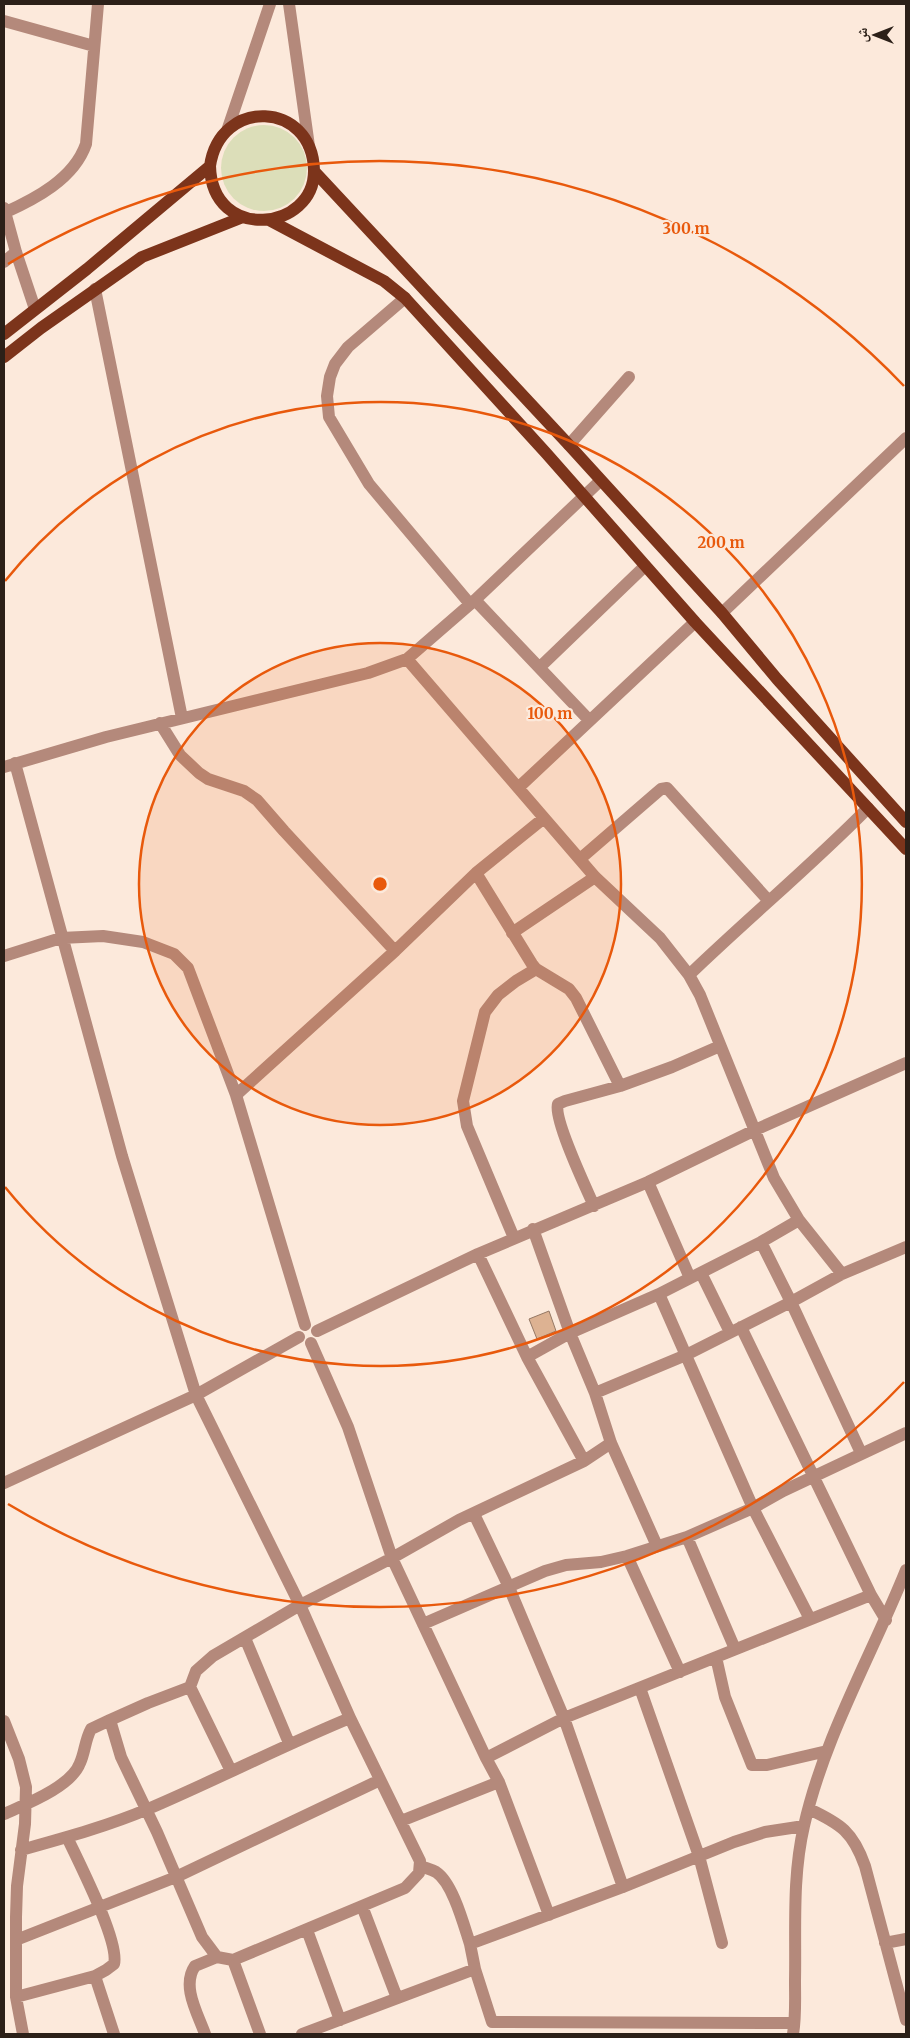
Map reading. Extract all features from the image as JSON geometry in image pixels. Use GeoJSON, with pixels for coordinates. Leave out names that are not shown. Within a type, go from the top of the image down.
{"type":"FeatureCollection","features":[{"type":"Feature","properties":{"kind":"main road"},"geometry":{"type":"LineString","coordinates":[[268,116],[283,120],[296,128],[309,146],[314,170],[312,183],[300,204],[281,217],[269,220],[256,220],[244,217],[229,209],[218,197],[211,182],[210,166],[215,145],[228,128],[246,118],[268,116]]}},
{"type":"Feature","properties":{"kind":"main road"},"geometry":{"type":"LineString","coordinates":[[4,334],[87,269],[210,166]]}},
{"type":"Feature","properties":{"kind":"main road"},"geometry":{"type":"LineString","coordinates":[[314,170],[722,613],[777,680],[906,822]]}},
{"type":"Feature","properties":{"kind":"main road"},"geometry":{"type":"LineString","coordinates":[[4,357],[95,289],[142,257],[244,217]]}},
{"type":"Feature","properties":{"kind":"main road"},"geometry":{"type":"LineString","coordinates":[[269,220],[384,281],[405,298],[585,496],[695,622],[906,849]]}},
{"type":"Feature","properties":{"kind":"street"},"geometry":{"type":"LineString","coordinates":[[35,309],[4,211],[54,185],[70,170],[83,152],[86,144],[98,4]]}},
{"type":"Feature","properties":{"kind":"street"},"geometry":{"type":"LineString","coordinates":[[228,128],[270,4]]}},
{"type":"Feature","properties":{"kind":"street"},"geometry":{"type":"LineString","coordinates":[[289,4],[309,146]]}},
{"type":"Feature","properties":{"kind":"street"},"geometry":{"type":"LineString","coordinates":[[4,21],[94,46]]}},
{"type":"Feature","properties":{"kind":"street"},"geometry":{"type":"LineString","coordinates":[[4,262],[16,252]]}},
{"type":"Feature","properties":{"kind":"street"},"geometry":{"type":"LineString","coordinates":[[95,289],[182,718]]}},
{"type":"Feature","properties":{"kind":"street"},"geometry":{"type":"LineString","coordinates":[[405,298],[348,347],[335,364],[330,377],[327,396],[329,417],[369,484],[473,602],[540,667],[589,720]]}},
{"type":"Feature","properties":{"kind":"street"},"geometry":{"type":"LineString","coordinates":[[569,446],[629,377]]}},
{"type":"Feature","properties":{"kind":"street"},"geometry":{"type":"LineString","coordinates":[[722,613],[906,438]]}},
{"type":"Feature","properties":{"kind":"street"},"geometry":{"type":"LineString","coordinates":[[600,481],[473,602],[406,659],[368,673],[160,723],[9,765],[61,938],[122,1156],[196,1395],[300,1605],[350,1718],[421,1866],[436,1872],[444,1882],[460,1912],[492,2028],[793,2029],[796,1885],[804,1826],[827,1751],[886,1620],[906,1570]]}},
{"type":"Feature","properties":{"kind":"street"},"geometry":{"type":"LineString","coordinates":[[540,667],[645,566]]}},
{"type":"Feature","properties":{"kind":"street"},"geometry":{"type":"LineString","coordinates":[[518,788],[695,622]]}},
{"type":"Feature","properties":{"kind":"street"},"geometry":{"type":"LineString","coordinates":[[406,659],[595,877],[660,938],[689,975],[700,995],[774,1178],[799,1220],[842,1274]]}},
{"type":"Feature","properties":{"kind":"street"},"geometry":{"type":"LineString","coordinates":[[160,723],[180,755],[199,773],[208,779],[244,791],[257,800],[395,951]]}},
{"type":"Feature","properties":{"kind":"street"},"geometry":{"type":"LineString","coordinates":[[580,860],[661,789],[667,788],[768,900]]}},
{"type":"Feature","properties":{"kind":"street"},"geometry":{"type":"LineString","coordinates":[[689,975],[768,900],[827,850],[868,808]]}},
{"type":"Feature","properties":{"kind":"street"},"geometry":{"type":"LineString","coordinates":[[236,1095],[395,951],[476,873],[544,818]]}},
{"type":"Feature","properties":{"kind":"street"},"geometry":{"type":"LineString","coordinates":[[476,873],[512,934],[536,969],[569,989],[576,998],[620,1086]]}},
{"type":"Feature","properties":{"kind":"street"},"geometry":{"type":"LineString","coordinates":[[512,934],[595,877]]}},
{"type":"Feature","properties":{"kind":"street"},"geometry":{"type":"LineString","coordinates":[[4,956],[61,938],[103,936],[143,942],[174,954],[188,968],[236,1095],[305,1325]]}},
{"type":"Feature","properties":{"kind":"street"},"geometry":{"type":"LineString","coordinates":[[514,1238],[467,1126],[463,1101],[485,1012],[498,995],[536,969]]}},
{"type":"Feature","properties":{"kind":"street"},"geometry":{"type":"LineString","coordinates":[[594,1206],[564,1134],[557,1113],[558,1105],[565,1101],[620,1086],[672,1067],[720,1046]]}},
{"type":"Feature","properties":{"kind":"street"},"geometry":{"type":"LineString","coordinates":[[317,1330],[478,1254],[648,1182],[755,1130],[906,1063]]}},
{"type":"Feature","properties":{"kind":"street"},"geometry":{"type":"LineString","coordinates":[[648,1182],[695,1276],[736,1329],[886,1620]]}},
{"type":"Feature","properties":{"kind":"street"},"geometry":{"type":"LineString","coordinates":[[526,1357],[570,1333],[695,1276],[799,1220]]}},
{"type":"Feature","properties":{"kind":"street"},"geometry":{"type":"LineString","coordinates":[[534,1229],[570,1333],[595,1393],[611,1443],[658,1546]]}},
{"type":"Feature","properties":{"kind":"street"},"geometry":{"type":"LineString","coordinates":[[761,1242],[861,1453]]}},
{"type":"Feature","properties":{"kind":"street"},"geometry":{"type":"LineString","coordinates":[[595,1393],[686,1355],[842,1274],[906,1246]]}},
{"type":"Feature","properties":{"kind":"street"},"geometry":{"type":"LineString","coordinates":[[478,1254],[526,1357],[584,1461]]}},
{"type":"Feature","properties":{"kind":"street"},"geometry":{"type":"LineString","coordinates":[[659,1294],[754,1508],[810,1619]]}},
{"type":"Feature","properties":{"kind":"street"},"geometry":{"type":"LineString","coordinates":[[305,1325],[312,1325],[317,1330],[317,1338],[311,1343],[304,1343],[299,1337],[299,1330],[305,1325]]}},
{"type":"Feature","properties":{"kind":"street"},"geometry":{"type":"LineString","coordinates":[[4,1483],[196,1395],[299,1337]]}},
{"type":"Feature","properties":{"kind":"street"},"geometry":{"type":"LineString","coordinates":[[311,1343],[348,1426],[392,1558],[499,1782],[549,1915]]}},
{"type":"Feature","properties":{"kind":"street"},"geometry":{"type":"LineString","coordinates":[[422,1624],[508,1586],[560,1566],[601,1562],[687,1537],[754,1508],[783,1491],[906,1433]]}},
{"type":"Feature","properties":{"kind":"street"},"geometry":{"type":"LineString","coordinates":[[231,1771],[190,1687],[194,1675],[201,1665],[300,1605],[392,1558],[459,1520],[584,1461],[611,1443]]}},
{"type":"Feature","properties":{"kind":"street"},"geometry":{"type":"LineString","coordinates":[[474,1514],[508,1586],[564,1718],[623,1887]]}},
{"type":"Feature","properties":{"kind":"street"},"geometry":{"type":"LineString","coordinates":[[687,1537],[735,1650]]}},
{"type":"Feature","properties":{"kind":"street"},"geometry":{"type":"LineString","coordinates":[[627,1556],[680,1672]]}},
{"type":"Feature","properties":{"kind":"street"},"geometry":{"type":"LineString","coordinates":[[486,1758],[564,1718],[871,1594]]}},
{"type":"Feature","properties":{"kind":"street"},"geometry":{"type":"LineString","coordinates":[[245,1638],[289,1742]]}},
{"type":"Feature","properties":{"kind":"street"},"geometry":{"type":"LineString","coordinates":[[716,1657],[725,1697],[752,1765],[767,1765],[827,1751]]}},
{"type":"Feature","properties":{"kind":"street"},"geometry":{"type":"LineString","coordinates":[[4,1814],[70,1779],[80,1763],[91,1729],[148,1703],[190,1687]]}},
{"type":"Feature","properties":{"kind":"street"},"geometry":{"type":"LineString","coordinates":[[640,1688],[699,1856],[722,1943]]}},
{"type":"Feature","properties":{"kind":"street"},"geometry":{"type":"LineString","coordinates":[[21,1850],[67,1837],[146,1810],[289,1742],[350,1718]]}},
{"type":"Feature","properties":{"kind":"street"},"geometry":{"type":"LineString","coordinates":[[110,1720],[121,1757],[202,1937],[217,1957]]}},
{"type":"Feature","properties":{"kind":"street"},"geometry":{"type":"LineString","coordinates":[[4,1721],[24,1775],[26,1804],[17,1886],[16,1940],[16,1998],[22,2034]]}},
{"type":"Feature","properties":{"kind":"street"},"geometry":{"type":"LineString","coordinates":[[16,1940],[176,1877],[380,1780]]}},
{"type":"Feature","properties":{"kind":"street"},"geometry":{"type":"LineString","coordinates":[[401,1821],[499,1782]]}},
{"type":"Feature","properties":{"kind":"street"},"geometry":{"type":"LineString","coordinates":[[809,1809],[836,1822],[858,1846],[906,2020]]}},
{"type":"Feature","properties":{"kind":"street"},"geometry":{"type":"LineString","coordinates":[[470,1944],[765,1832],[804,1826]]}},
{"type":"Feature","properties":{"kind":"street"},"geometry":{"type":"LineString","coordinates":[[16,1998],[95,1976],[114,1964],[115,1953],[100,1908],[67,1837]]}},
{"type":"Feature","properties":{"kind":"street"},"geometry":{"type":"LineString","coordinates":[[205,2034],[191,1994],[190,1979],[195,1966],[217,1957],[233,1960],[405,1888],[414,1880],[421,1866]]}},
{"type":"Feature","properties":{"kind":"street"},"geometry":{"type":"LineString","coordinates":[[362,1906],[397,1998]]}},
{"type":"Feature","properties":{"kind":"street"},"geometry":{"type":"LineString","coordinates":[[307,1930],[340,2020]]}},
{"type":"Feature","properties":{"kind":"street"},"geometry":{"type":"LineString","coordinates":[[885,1943],[906,1940]]}},
{"type":"Feature","properties":{"kind":"street"},"geometry":{"type":"LineString","coordinates":[[233,1960],[260,2034]]}},
{"type":"Feature","properties":{"kind":"street"},"geometry":{"type":"LineString","coordinates":[[302,2034],[475,1969]]}},
{"type":"Feature","properties":{"kind":"street"},"geometry":{"type":"LineString","coordinates":[[95,1976],[114,2034]]}},
{"type":"Feature","properties":{"kind":"green space"},"geometry":{"type":"Polygon","coordinates":[[[264,125],[280,128],[288,132],[300,144],[304,152],[307,168],[304,184],[300,192],[288,204],[280,208],[264,211],[248,208],[240,204],[228,192],[224,184],[221,168],[224,152],[228,144],[240,132],[248,128],[264,125]]]}},
{"type":"Feature","properties":{"kind":"building"},"geometry":{"type":"Polygon","coordinates":[[[549,1311],[556,1331],[537,1339],[529,1319],[549,1311]]]}}]}
